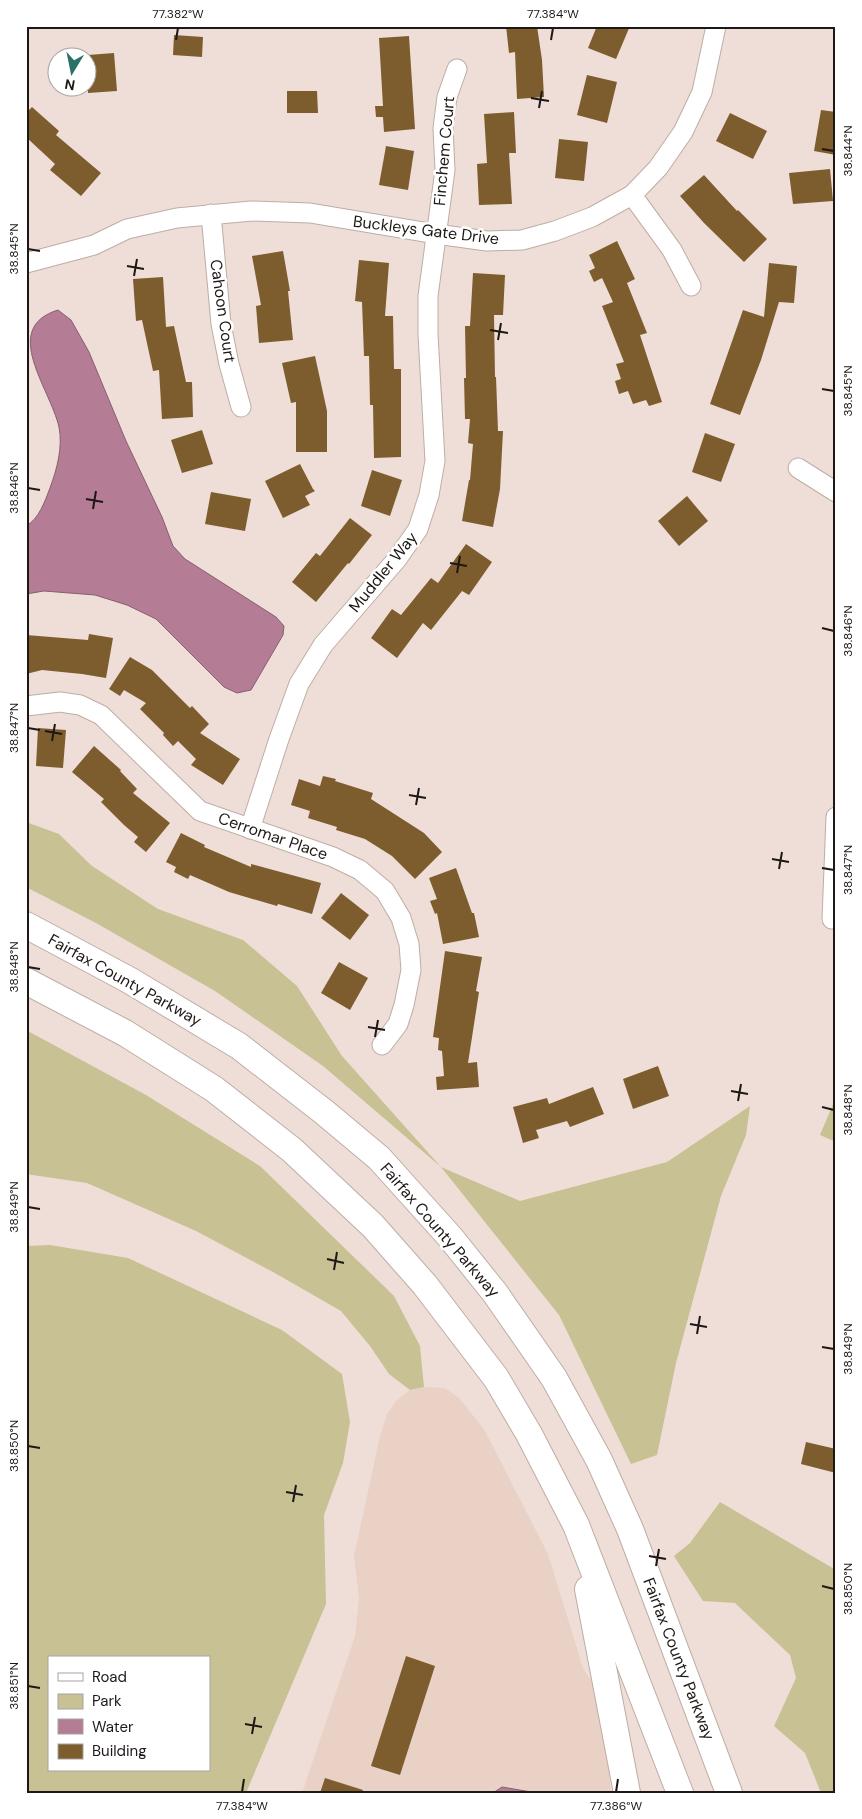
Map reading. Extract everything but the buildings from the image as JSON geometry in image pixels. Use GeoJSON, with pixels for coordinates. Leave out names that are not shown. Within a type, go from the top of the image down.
{"type":"FeatureCollection","features":[{"type":"Feature","properties":{"kind":"highway","name":"Fairfax County Parkway"},"geometry":{"type":"LineString","coordinates":[[26,925],[129,980],[239,1046],[324,1112],[379,1158],[450,1237],[495,1293],[554,1378],[599,1460],[630,1530],[729,1793]]}},
{"type":"Feature","properties":{"kind":"highway"},"geometry":{"type":"LineString","coordinates":[[26,981],[125,1033],[214,1089],[292,1150],[373,1226],[426,1285],[496,1378],[529,1434],[576,1525],[680,1793]]}},
{"type":"Feature","properties":{"kind":"highway"},"geometry":{"type":"LineString","coordinates":[[576,1525],[627,1793]]}},
{"type":"Feature","properties":{"kind":"street","name":"Buckleys Gate Drive"},"geometry":{"type":"LineString","coordinates":[[26,263],[94,245],[127,229],[177,218],[251,210],[310,213],[487,241],[522,240],[555,231],[592,218],[632,195],[658,168],[683,132],[702,92],[716,26]]}},
{"type":"Feature","properties":{"kind":"street","name":"Finchem Court"},"geometry":{"type":"LineString","coordinates":[[436,234],[445,170],[443,128],[447,97],[457,69]]}},
{"type":"Feature","properties":{"kind":"street"},"geometry":{"type":"LineString","coordinates":[[632,195],[672,250],[691,286]]}},
{"type":"Feature","properties":{"kind":"street","name":"Cahoon Court"},"geometry":{"type":"LineString","coordinates":[[211,214],[221,324],[229,364],[241,407]]}},
{"type":"Feature","properties":{"kind":"street","name":"Muddler Way"},"geometry":{"type":"LineString","coordinates":[[250,829],[299,684],[323,644],[408,544],[418,528],[430,495],[435,461],[428,296],[436,234]]}},
{"type":"Feature","properties":{"kind":"street"},"geometry":{"type":"LineString","coordinates":[[798,468],[836,492]]}},
{"type":"Feature","properties":{"kind":"street","name":"Cerromar Place"},"geometry":{"type":"LineString","coordinates":[[26,706],[60,702],[80,705],[101,715],[200,811],[332,857],[360,870],[385,891],[401,918],[409,944],[410,970],[404,1005],[398,1024],[382,1044]]}},
{"type":"Feature","properties":{"kind":"street"},"geometry":{"type":"LineString","coordinates":[[832,919],[836,817]]}},
{"type":"Feature","properties":{"kind":"shaded area"},"geometry":{"type":"Polygon","coordinates":[[[424,1387],[445,1388],[459,1398],[484,1429],[548,1554],[583,1668],[600,1695],[611,1793],[302,1793],[355,1636],[359,1599],[354,1556],[380,1436],[387,1414],[396,1401],[410,1390],[424,1387]]]}},
{"type":"Feature","properties":{"kind":"green space"},"geometry":{"type":"Polygon","coordinates":[[[26,822],[59,834],[92,866],[158,909],[243,940],[297,986],[342,1056],[441,1167],[323,1066],[215,991],[96,923],[26,887],[26,822]]]}},
{"type":"Feature","properties":{"kind":"green space"},"geometry":{"type":"Polygon","coordinates":[[[26,1030],[146,1095],[260,1166],[394,1296],[420,1346],[424,1387],[410,1390],[389,1374],[370,1346],[341,1311],[273,1272],[196,1231],[87,1183],[26,1174],[26,1030]]]}},
{"type":"Feature","properties":{"kind":"green space"},"geometry":{"type":"Polygon","coordinates":[[[836,1097],[836,1142],[820,1135],[836,1097]]]}},
{"type":"Feature","properties":{"kind":"green space"},"geometry":{"type":"Polygon","coordinates":[[[750,1106],[746,1135],[721,1196],[676,1363],[657,1455],[631,1464],[559,1315],[441,1167],[520,1201],[667,1162],[750,1106]]]}},
{"type":"Feature","properties":{"kind":"green space"},"geometry":{"type":"Polygon","coordinates":[[[50,1245],[128,1258],[282,1330],[342,1374],[350,1422],[343,1463],[324,1515],[326,1604],[246,1793],[26,1793],[26,1246],[50,1245]]]}},
{"type":"Feature","properties":{"kind":"green space"},"geometry":{"type":"Polygon","coordinates":[[[720,1502],[836,1570],[836,1793],[821,1793],[805,1753],[774,1726],[796,1678],[790,1655],[735,1603],[703,1601],[674,1556],[690,1543],[720,1502]]]}},
{"type":"Feature","properties":{"kind":"water"},"geometry":{"type":"Polygon","coordinates":[[[58,310],[71,320],[89,352],[173,546],[185,559],[276,617],[284,626],[283,635],[251,690],[237,693],[224,687],[156,619],[127,605],[95,595],[44,591],[26,594],[26,526],[35,519],[46,498],[53,481],[60,450],[59,427],[39,378],[30,345],[32,330],[41,319],[58,310]]]}},
{"type":"Feature","properties":{"kind":"water"},"geometry":{"type":"Polygon","coordinates":[[[502,1787],[537,1793],[493,1793],[502,1787]]]}}]}
